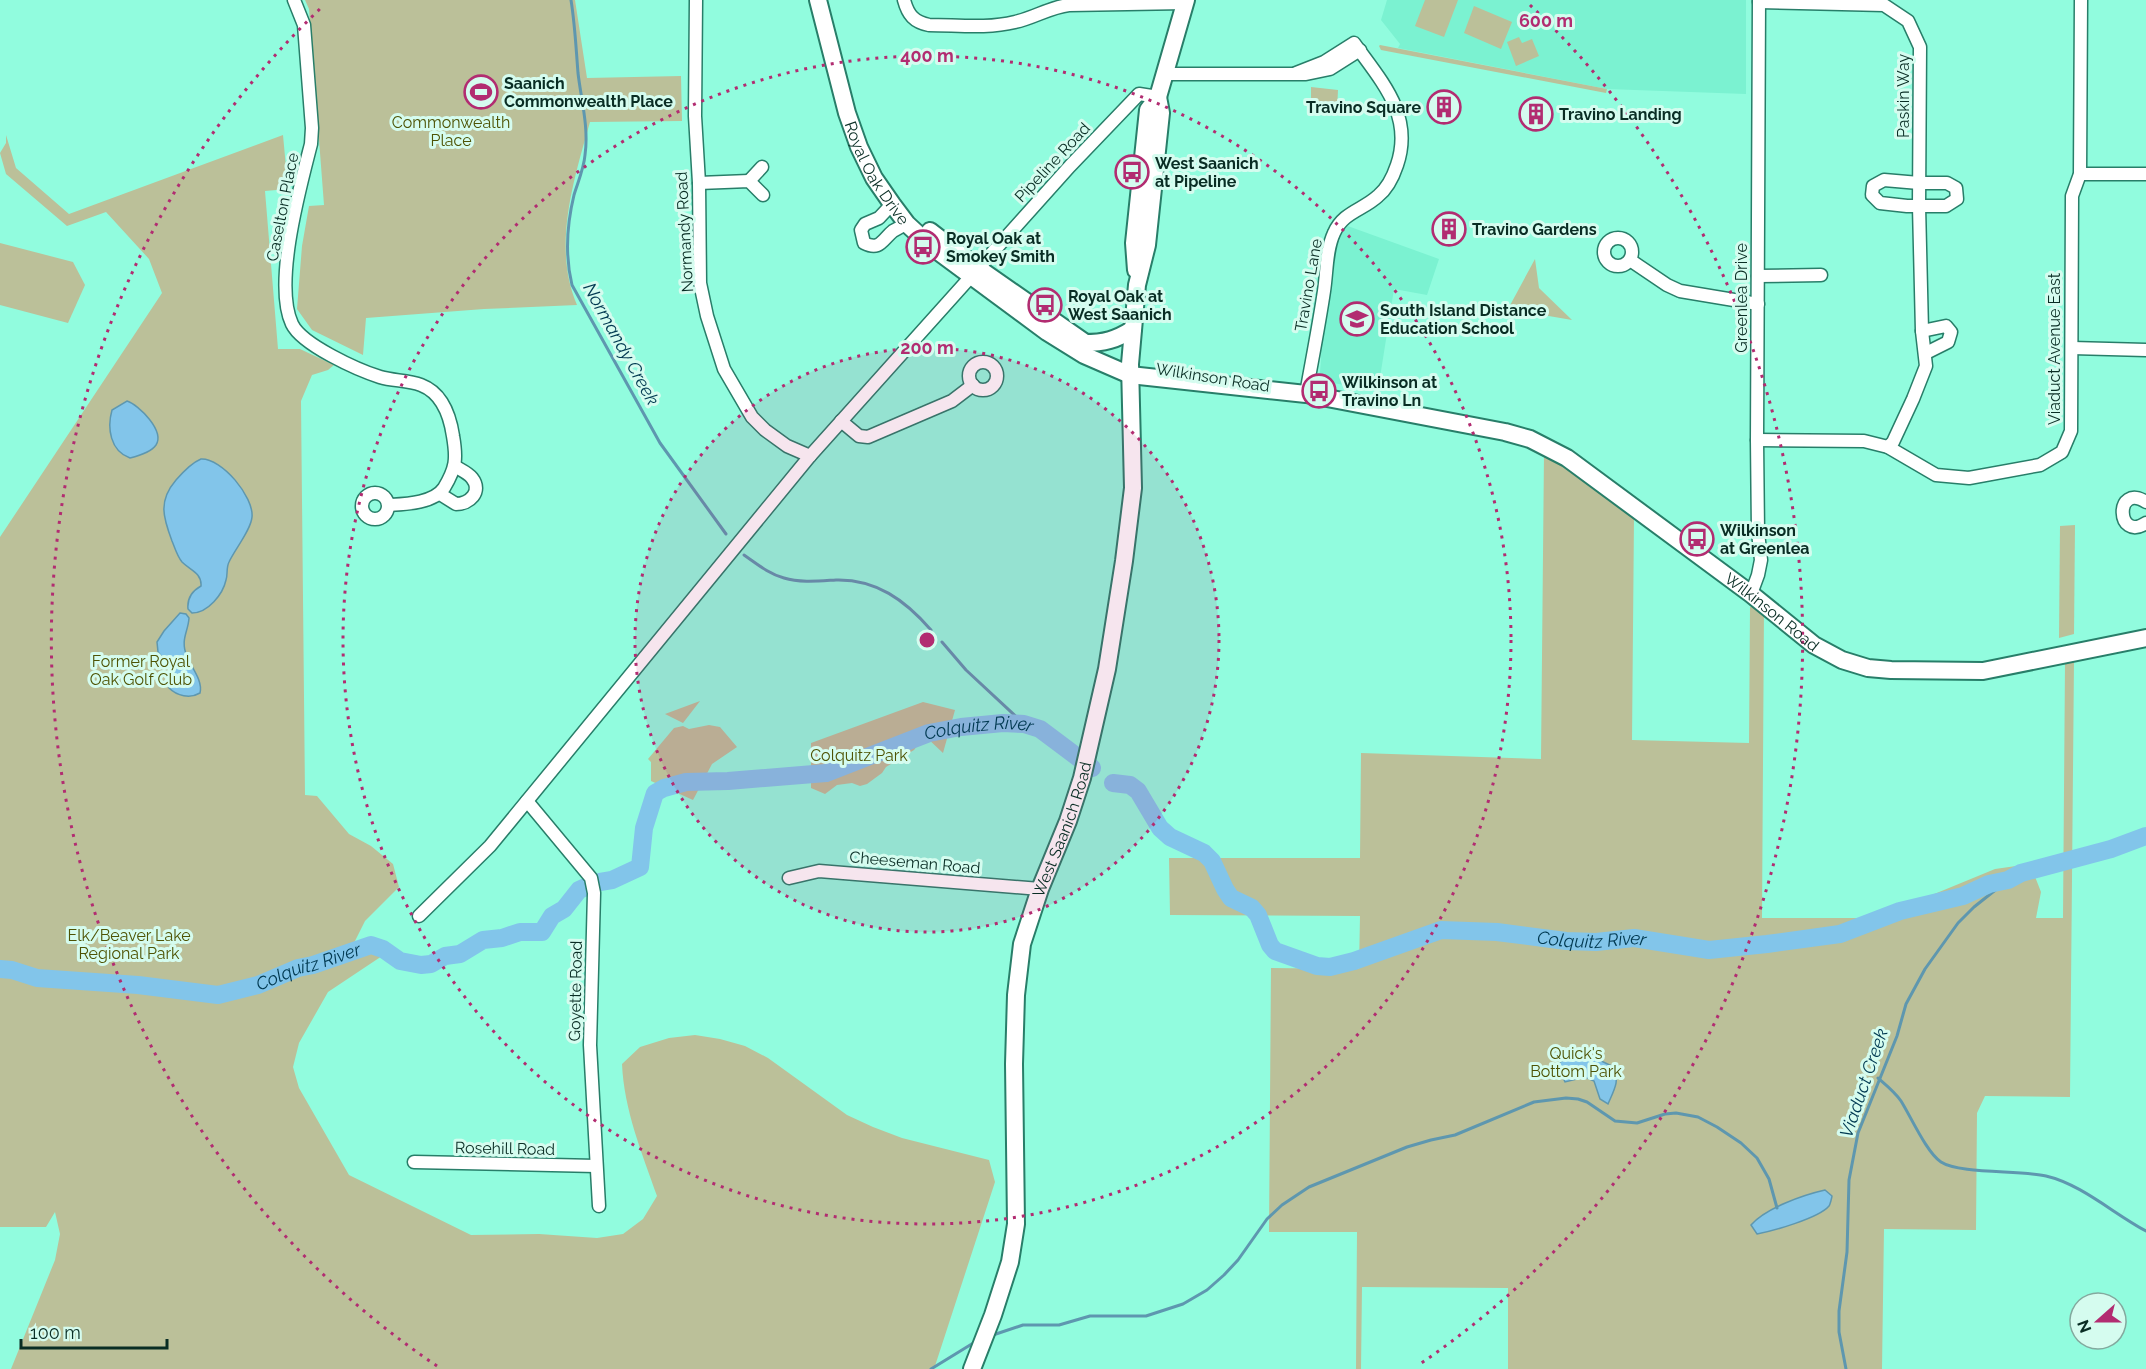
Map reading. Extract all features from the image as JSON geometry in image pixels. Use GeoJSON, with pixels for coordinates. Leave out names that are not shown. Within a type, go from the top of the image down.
{"type":"FeatureCollection","features":[{"type":"Feature","properties":{"kind":"main road","name":"Royal Oak Drive"},"geometry":{"type":"LineString","coordinates":[[818,0],[847,113],[859,147],[874,178],[907,224],[932,247],[1130,370]]}},
{"type":"Feature","properties":{"kind":"main road","name":"Royal Oak Drive"},"geometry":{"type":"LineString","coordinates":[[827,0],[858,120],[872,155],[893,190],[911,213],[975,273],[1047,332],[1084,355],[1130,370]]}},
{"type":"Feature","properties":{"kind":"main road","name":"West Saanich Road"},"geometry":{"type":"LineString","coordinates":[[972,1369],[1010,1262],[1016,1224],[1014,1064],[1016,995],[1022,944],[1082,778],[1109,657],[1133,488],[1130,370],[1137,285],[1134,243],[1148,112],[1158,97],[1166,74],[1186,2]]}},
{"type":"Feature","properties":{"kind":"main road"},"geometry":{"type":"LineString","coordinates":[[1084,343],[1104,343],[1118,339],[1133,329]]}},
{"type":"Feature","properties":{"kind":"main road","name":"Wilkinson Road"},"geometry":{"type":"LineString","coordinates":[[1130,370],[1305,394],[1505,432],[1530,439],[1567,458],[1751,594],[1815,645],[1842,660],[1868,668],[1983,671],[2146,638]]}},
{"type":"Feature","properties":{"kind":"street","name":"Caselton Place"},"geometry":{"type":"LineString","coordinates":[[294,0],[304,25],[312,128],[311,144],[288,248],[287,307],[291,324],[301,338],[363,371],[382,378],[422,385],[434,393],[444,405],[452,425],[456,467]]}},
{"type":"Feature","properties":{"kind":"street","name":"Normandy Road"},"geometry":{"type":"LineString","coordinates":[[696,0],[695,117],[699,183],[700,283],[707,316],[724,369],[752,417],[787,446],[810,456]]}},
{"type":"Feature","properties":{"kind":"street"},"geometry":{"type":"LineString","coordinates":[[904,0],[911,16],[919,23],[940,25],[997,25],[1017,22],[1053,8],[1069,5],[1186,2]]}},
{"type":"Feature","properties":{"kind":"street","name":"Viaduct Avenue East"},"geometry":{"type":"LineString","coordinates":[[1757,440],[1864,441],[1888,447],[1936,475],[1969,478],[2040,465],[2062,452],[2071,431],[2072,196],[2080,174],[2081,0]]}},
{"type":"Feature","properties":{"kind":"street","name":"Paskin Way"},"geometry":{"type":"LineString","coordinates":[[1759,1],[1884,5],[1908,21],[1920,47],[1919,206],[1922,331],[1926,366],[1916,393],[1893,442],[1888,447]]}},
{"type":"Feature","properties":{"kind":"street","name":"Greenlea Drive"},"geometry":{"type":"LineString","coordinates":[[1751,594],[1761,560],[1758,532],[1757,440],[1759,1]]}},
{"type":"Feature","properties":{"kind":"street","name":"Travino Lane"},"geometry":{"type":"LineString","coordinates":[[1166,74],[1296,73],[1357,46],[1394,100],[1399,113],[1401,145],[1398,161],[1388,186],[1380,195],[1347,214],[1334,233],[1329,246],[1314,349],[1318,364],[1305,394]]}},
{"type":"Feature","properties":{"kind":"street","name":"Pipeline Road"},"geometry":{"type":"LineString","coordinates":[[975,273],[1070,166],[1139,94],[1158,97]]}},
{"type":"Feature","properties":{"kind":"street"},"geometry":{"type":"LineString","coordinates":[[699,183],[749,181],[762,167]]}},
{"type":"Feature","properties":{"kind":"street"},"geometry":{"type":"LineString","coordinates":[[2080,174],[2146,174]]}},
{"type":"Feature","properties":{"kind":"street"},"geometry":{"type":"LineString","coordinates":[[1884,180],[1947,183],[1956,188],[1957,199],[1946,206],[1919,206],[1880,202],[1872,195],[1873,186],[1884,180]]}},
{"type":"Feature","properties":{"kind":"street"},"geometry":{"type":"LineString","coordinates":[[749,181],[763,195]]}},
{"type":"Feature","properties":{"kind":"street"},"geometry":{"type":"LineString","coordinates":[[892,204],[879,218],[864,224],[861,230],[864,243],[871,247],[877,246],[896,229],[907,224]]}},
{"type":"Feature","properties":{"kind":"street"},"geometry":{"type":"LineString","coordinates":[[1630,260],[1680,291],[1758,304]]}},
{"type":"Feature","properties":{"kind":"street"},"geometry":{"type":"LineString","coordinates":[[419,916],[490,846],[810,456],[975,273]]}},
{"type":"Feature","properties":{"kind":"street"},"geometry":{"type":"LineString","coordinates":[[1758,276],[1821,275]]}},
{"type":"Feature","properties":{"kind":"street"},"geometry":{"type":"LineString","coordinates":[[1922,331],[1946,326],[1951,332],[1948,342],[1926,353]]}},
{"type":"Feature","properties":{"kind":"street"},"geometry":{"type":"LineString","coordinates":[[2072,348],[2146,350]]}},
{"type":"Feature","properties":{"kind":"street"},"geometry":{"type":"LineString","coordinates":[[841,421],[859,436],[868,437],[952,401],[973,386]]}},
{"type":"Feature","properties":{"kind":"street"},"geometry":{"type":"LineString","coordinates":[[389,504],[426,500],[440,494],[456,467],[472,478],[476,489],[475,494],[467,502],[456,504],[440,494]]}},
{"type":"Feature","properties":{"kind":"street"},"geometry":{"type":"LineString","coordinates":[[2146,502],[2133,498],[2124,505],[2122,511],[2122,517],[2130,525],[2136,527],[2146,523]]}},
{"type":"Feature","properties":{"kind":"street","name":"Goyette Road"},"geometry":{"type":"LineString","coordinates":[[527,801],[591,878],[594,893],[590,1045],[599,1206]]}},
{"type":"Feature","properties":{"kind":"street","name":"Cheeseman Road"},"geometry":{"type":"LineString","coordinates":[[789,878],[819,871],[1040,889]]}},
{"type":"Feature","properties":{"kind":"street","name":"Rosehill Road"},"geometry":{"type":"LineString","coordinates":[[414,1162],[596,1166]]}},
{"type":"Feature","properties":{"kind":"shaded area"},"geometry":{"type":"Polygon","coordinates":[[[1387,0],[1746,0],[1746,94],[1607,89],[1398,48],[1400,44],[1381,20],[1387,0]]]}},
{"type":"Feature","properties":{"kind":"shaded area","name":"South Island Distance Education School"},"geometry":{"type":"Polygon","coordinates":[[[1345,225],[1439,259],[1427,295],[1394,289],[1378,390],[1319,381],[1321,342],[1334,255],[1345,225]]]}},
{"type":"Feature","properties":{"kind":"green space","name":"Commonwealth Place"},"geometry":{"type":"Polygon","coordinates":[[[305,0],[575,0],[587,78],[681,76],[682,121],[590,122],[572,190],[566,237],[566,260],[577,305],[366,318],[363,355],[312,330],[297,309],[302,246],[309,206],[324,205],[309,9],[305,0]]]}},
{"type":"Feature","properties":{"kind":"green space"},"geometry":{"type":"Polygon","coordinates":[[[1425,0],[1458,0],[1444,37],[1415,26],[1425,0]]]}},
{"type":"Feature","properties":{"kind":"green space"},"geometry":{"type":"Polygon","coordinates":[[[1474,6],[1512,22],[1501,49],[1464,33],[1474,6]]]}},
{"type":"Feature","properties":{"kind":"green space"},"geometry":{"type":"Polygon","coordinates":[[[1519,37],[1522,43],[1532,39],[1539,56],[1516,66],[1507,42],[1519,37]]]}},
{"type":"Feature","properties":{"kind":"green space"},"geometry":{"type":"Polygon","coordinates":[[[1380,45],[1607,89],[1606,93],[1381,50],[1380,45]]]}},
{"type":"Feature","properties":{"kind":"green space"},"geometry":{"type":"Polygon","coordinates":[[[1311,87],[1338,90],[1337,111],[1311,110],[1311,87]]]}},
{"type":"Feature","properties":{"kind":"green space"},"geometry":{"type":"Polygon","coordinates":[[[6,135],[16,168],[69,214],[283,135],[288,189],[265,191],[278,349],[300,349],[334,365],[328,370],[312,375],[301,401],[305,795],[317,796],[349,834],[371,846],[393,864],[399,887],[365,921],[354,943],[369,942],[385,954],[328,992],[299,1043],[293,1067],[299,1088],[349,1175],[471,1235],[539,1234],[597,1238],[623,1234],[643,1219],[657,1196],[630,1115],[622,1064],[640,1047],[669,1038],[695,1035],[745,1046],[768,1058],[847,1115],[902,1138],[989,1160],[995,1182],[935,1366],[931,1369],[11,1369],[55,1260],[60,1234],[55,1212],[46,1227],[0,1227],[0,537],[162,293],[149,259],[106,212],[67,226],[6,174],[0,153],[6,143],[6,135]]]}},
{"type":"Feature","properties":{"kind":"green space"},"geometry":{"type":"Polygon","coordinates":[[[0,243],[73,262],[85,285],[68,323],[0,305],[0,243]]]}},
{"type":"Feature","properties":{"kind":"green space"},"geometry":{"type":"Polygon","coordinates":[[[1535,259],[1539,288],[1572,320],[1508,309],[1535,259]]]}},
{"type":"Feature","properties":{"kind":"green space","name":"Quick's Bottom Park"},"geometry":{"type":"Polygon","coordinates":[[[1544,453],[1634,517],[1632,740],[1749,743],[1750,607],[1764,608],[1762,918],[1876,918],[1995,869],[2030,864],[2041,892],[2036,918],[2063,918],[2065,663],[2074,661],[2070,1097],[1985,1096],[1977,1113],[1976,1230],[1884,1229],[1882,1369],[1508,1369],[1508,1288],[1362,1287],[1361,1369],[1356,1369],[1357,1232],[1269,1232],[1271,968],[1359,969],[1360,916],[1170,915],[1169,858],[1360,858],[1361,753],[1541,759],[1544,453]]]}},
{"type":"Feature","properties":{"kind":"green space"},"geometry":{"type":"Polygon","coordinates":[[[2075,525],[2074,634],[2059,638],[2060,526],[2075,525]]]}},
{"type":"Feature","properties":{"kind":"green space"},"geometry":{"type":"Polygon","coordinates":[[[700,701],[683,723],[665,714],[700,701]]]}},
{"type":"Feature","properties":{"kind":"green space","name":"Colquitz Park"},"geometry":{"type":"Polygon","coordinates":[[[923,702],[955,710],[943,753],[925,736],[914,750],[886,767],[882,773],[867,784],[837,785],[825,794],[811,788],[811,743],[923,702]]]}},
{"type":"Feature","properties":{"kind":"green space"},"geometry":{"type":"Polygon","coordinates":[[[709,725],[720,727],[737,747],[712,764],[693,800],[651,781],[651,762],[648,759],[674,728],[683,726],[689,729],[709,725]]]}},
{"type":"Feature","properties":{"kind":"water"},"geometry":{"type":"Polygon","coordinates":[[[127,401],[149,419],[158,439],[151,450],[130,458],[118,450],[110,431],[112,410],[127,401]]]}},
{"type":"Feature","properties":{"kind":"water"},"geometry":{"type":"Polygon","coordinates":[[[201,459],[218,465],[235,480],[248,499],[252,517],[246,534],[229,562],[227,578],[222,591],[204,610],[192,613],[188,609],[188,602],[195,590],[201,586],[200,578],[179,557],[166,524],[164,502],[176,480],[187,468],[201,459]]]}},
{"type":"Feature","properties":{"kind":"water"},"geometry":{"type":"Polygon","coordinates":[[[180,613],[186,614],[189,618],[184,641],[185,651],[201,688],[200,693],[192,696],[180,695],[169,688],[169,679],[175,663],[162,657],[158,652],[157,642],[180,613]]]}},
{"type":"Feature","properties":{"kind":"water"},"geometry":{"type":"Polygon","coordinates":[[[1569,1057],[1595,1058],[1614,1067],[1616,1081],[1608,1104],[1600,1099],[1594,1081],[1585,1077],[1565,1082],[1560,1072],[1560,1062],[1569,1057]]]}},
{"type":"Feature","properties":{"kind":"water"},"geometry":{"type":"Polygon","coordinates":[[[1825,1190],[1832,1196],[1830,1204],[1816,1215],[1757,1234],[1751,1225],[1775,1208],[1825,1190]]]}},
{"type":"Feature","properties":{"kind":"waterway","name":"Normandy Creek"},"geometry":{"type":"LineString","coordinates":[[571,0],[586,134],[584,160],[574,195],[568,229],[568,263],[572,285],[660,443],[726,534]]}},
{"type":"Feature","properties":{"kind":"waterway","name":"Normandy Creek"},"geometry":{"type":"LineString","coordinates":[[744,555],[768,571],[790,580],[851,581],[877,587],[911,609],[931,630]]}},
{"type":"Feature","properties":{"kind":"waterway","name":"Normandy Creek"},"geometry":{"type":"LineString","coordinates":[[942,642],[966,670],[1024,724]]}},
{"type":"Feature","properties":{"kind":"waterway","name":"Colquitz River"},"geometry":{"type":"LineString","coordinates":[[600,882],[612,880],[640,867],[644,828],[655,793],[686,782],[826,773],[929,733],[1003,723],[1024,724],[1040,729],[1092,768]]}},
{"type":"Feature","properties":{"kind":"waterway","name":"Colquitz River"},"geometry":{"type":"LineString","coordinates":[[1113,783],[1130,785],[1138,791],[1160,828],[1170,837],[1204,853],[1212,861],[1231,898],[1252,908],[1258,915],[1270,945],[1275,951],[1317,966],[1330,967],[1354,961],[1441,930],[1497,932],[1566,941],[1596,942],[1634,938],[1709,950],[1840,934],[1900,911],[1963,896],[2021,873],[2111,849],[2146,836]]}},
{"type":"Feature","properties":{"kind":"waterway","name":"Viaduct Creek"},"geometry":{"type":"LineString","coordinates":[[1846,1369],[1839,1332],[1839,1311],[1847,1252],[1849,1180],[1858,1133],[1897,1036],[1906,1004],[1925,969],[1958,923],[2008,880]]}},
{"type":"Feature","properties":{"kind":"waterway","name":"Colquitz River"},"geometry":{"type":"LineString","coordinates":[[0,969],[12,970],[37,978],[138,985],[218,995],[258,985],[298,968],[371,945],[383,949],[400,961],[421,965],[431,964],[445,956],[460,954],[483,940],[502,938],[520,932],[542,932],[552,916],[564,909],[579,890],[590,885]]}},
{"type":"Feature","properties":{"kind":"waterway"},"geometry":{"type":"LineString","coordinates":[[1878,1078],[1899,1098],[1925,1143],[1941,1162],[1961,1168],[2035,1174],[2059,1180],[2085,1192],[2146,1231]]}},
{"type":"Feature","properties":{"kind":"waterway"},"geometry":{"type":"LineString","coordinates":[[993,1335],[1023,1325],[1059,1325],[1090,1316],[1146,1316],[1183,1304],[1207,1290],[1224,1275],[1238,1260],[1267,1219],[1282,1205],[1309,1187],[1407,1147],[1455,1135],[1534,1102],[1566,1098],[1578,1099],[1587,1102],[1615,1121],[1637,1123],[1676,1113],[1698,1117],[1741,1143],[1757,1158],[1769,1179],[1777,1208]]}},
{"type":"Feature","properties":{"kind":"waterway"},"geometry":{"type":"LineString","coordinates":[[931,1369],[975,1342]]}},
{"type":"Feature","properties":{"kind":"place","name":"Saanich Commonwealth Place"},"geometry":{"type":"Point","coordinates":[481,92]}},
{"type":"Feature","properties":{"kind":"place","name":"Travino Square"},"geometry":{"type":"Point","coordinates":[1444,107]}},
{"type":"Feature","properties":{"kind":"place","name":"Travino Landing"},"geometry":{"type":"Point","coordinates":[1536,114]}},
{"type":"Feature","properties":{"kind":"place","name":"West Saanich at Pipeline"},"geometry":{"type":"Point","coordinates":[1132,172]}},
{"type":"Feature","properties":{"kind":"place","name":"Travino Gardens"},"geometry":{"type":"Point","coordinates":[1449,229]}},
{"type":"Feature","properties":{"kind":"place","name":"Royal Oak at Smokey Smith"},"geometry":{"type":"Point","coordinates":[923,247]}},
{"type":"Feature","properties":{"kind":"place","name":"Royal Oak at West Saanich"},"geometry":{"type":"Point","coordinates":[1045,305]}},
{"type":"Feature","properties":{"kind":"place","name":"South Island Distance Education School"},"geometry":{"type":"Point","coordinates":[1357,319]}},
{"type":"Feature","properties":{"kind":"place","name":"Wilkinson at Travino Ln"},"geometry":{"type":"Point","coordinates":[1319,391]}},
{"type":"Feature","properties":{"kind":"place","name":"Wilkinson at Greenlea"},"geometry":{"type":"Point","coordinates":[1697,539]}},
{"type":"Feature","properties":{"kind":"park label","name":"Former Royal Oak Golf Club"},"geometry":{"type":"Point","coordinates":[141,670]}},
{"type":"Feature","properties":{"kind":"park label","name":"Elk/Beaver Lake Regional Park"},"geometry":{"type":"Point","coordinates":[129,944]}}]}
